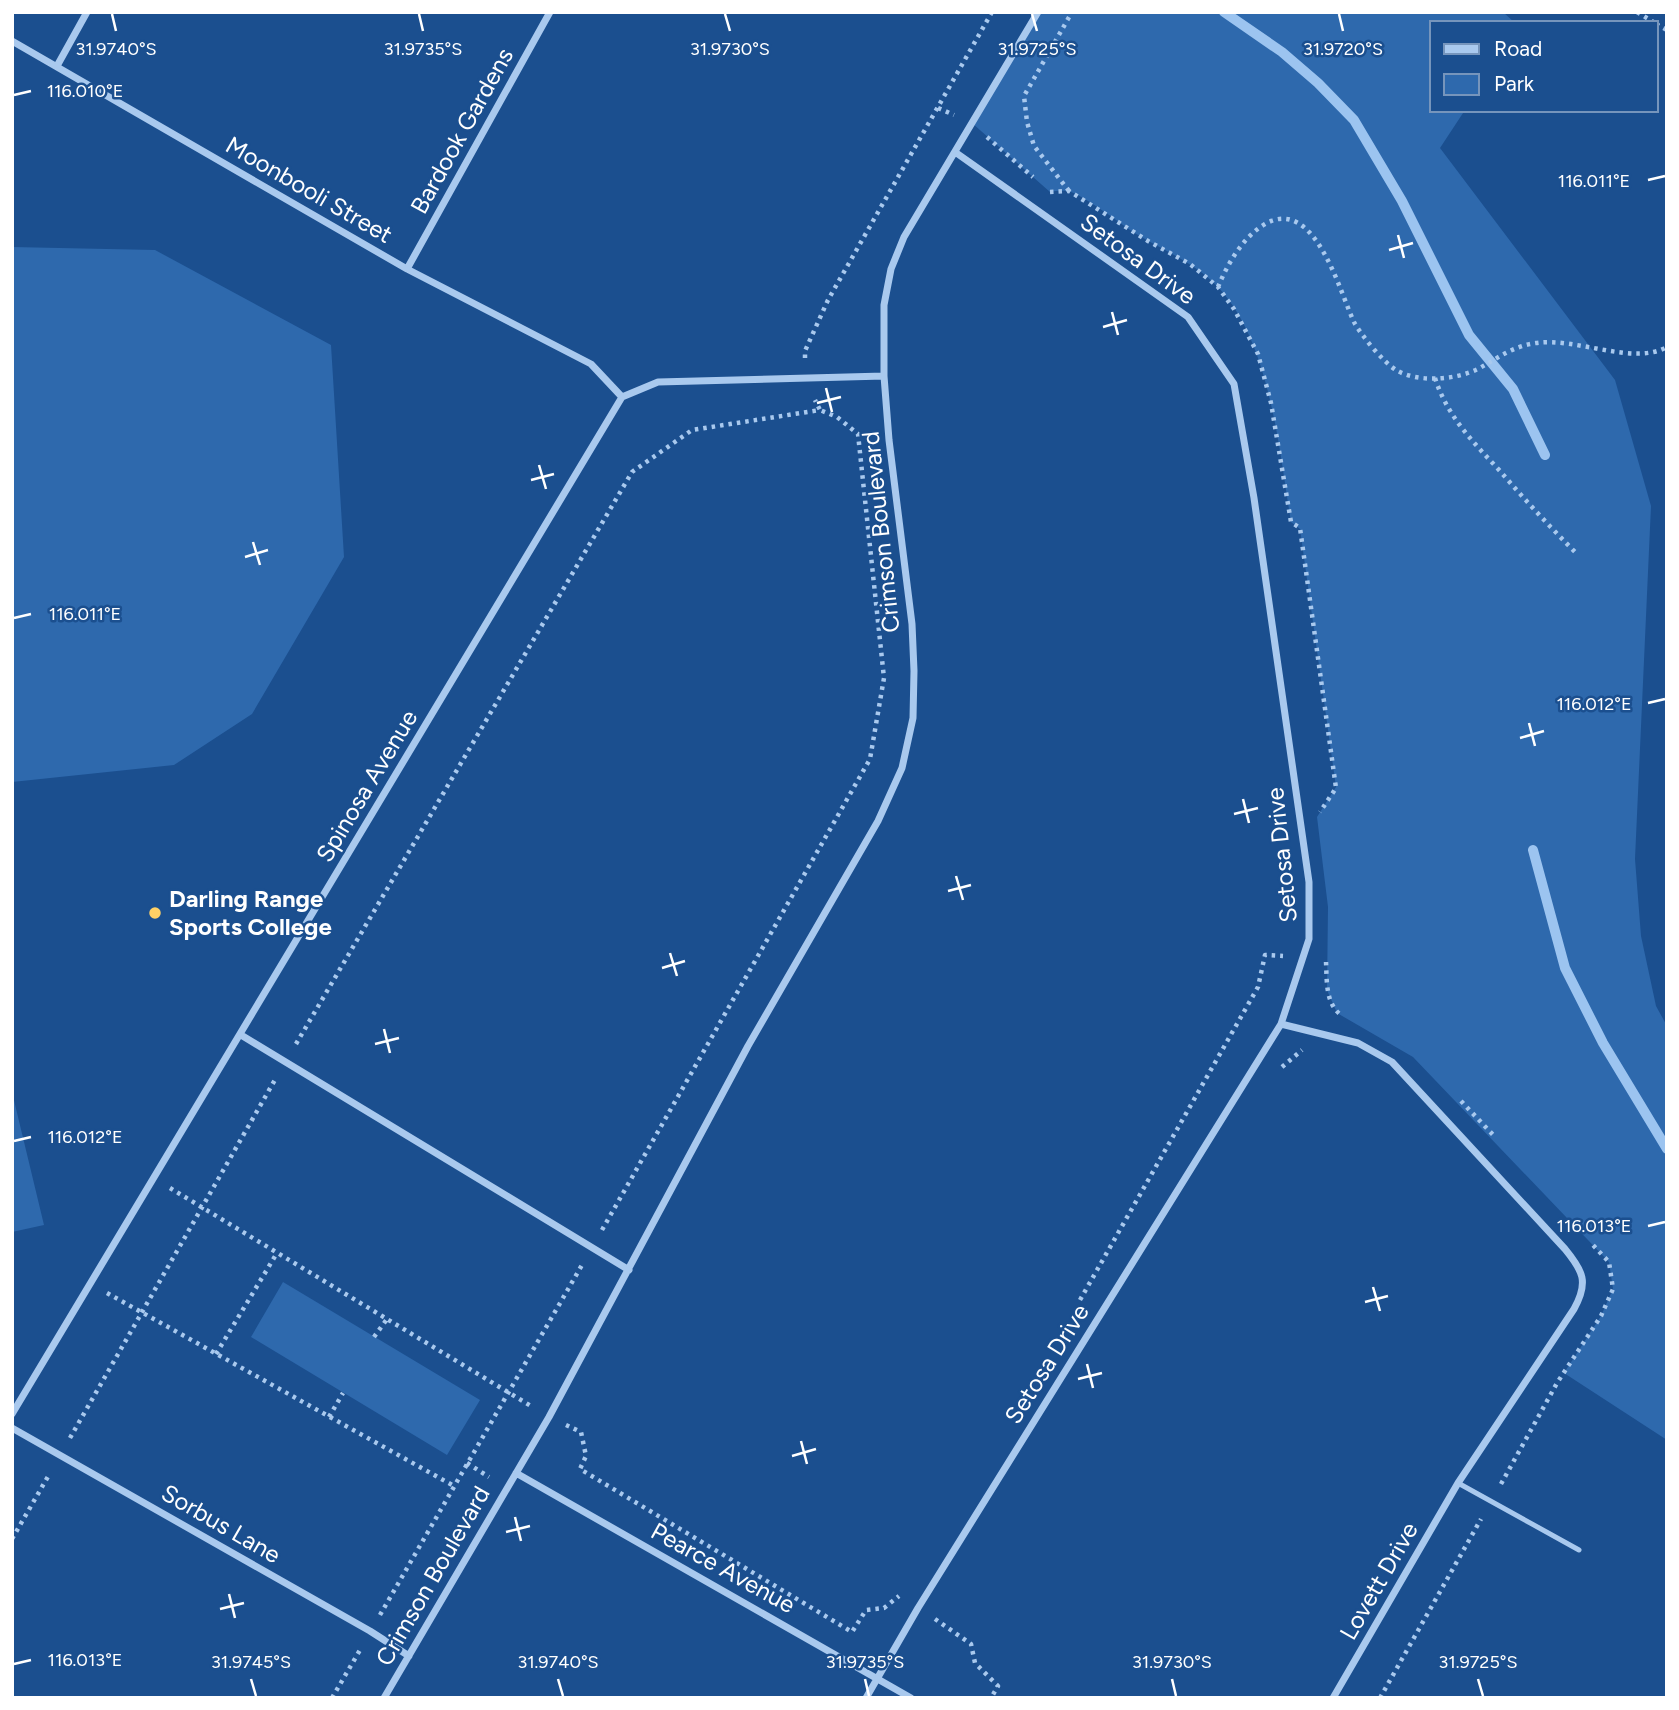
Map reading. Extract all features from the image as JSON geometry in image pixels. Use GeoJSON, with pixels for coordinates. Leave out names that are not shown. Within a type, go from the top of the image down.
{"type":"FeatureCollection","features":[{"type":"Feature","properties":{"kind":"street"},"geometry":{"type":"LineString","coordinates":[[57,66],[87,12]]}},
{"type":"Feature","properties":{"kind":"street","name":"Bardook Gardens"},"geometry":{"type":"LineString","coordinates":[[407,269],[550,12]]}},
{"type":"Feature","properties":{"kind":"street","name":"Crimson Boulevard"},"geometry":{"type":"LineString","coordinates":[[384,1698],[549,1417],[748,1046],[878,821],[902,768],[913,718],[914,670],[912,624],[889,440],[884,376],[884,305],[891,269],[904,237],[1038,12]]}},
{"type":"Feature","properties":{"kind":"street","name":"Moonbooli Street"},"geometry":{"type":"LineString","coordinates":[[12,41],[407,269],[591,364],[622,397]]}},
{"type":"Feature","properties":{"kind":"street","name":"Setosa Drive"},"geometry":{"type":"LineString","coordinates":[[866,1698],[918,1608],[1281,1024],[1309,939],[1309,882],[1254,498],[1234,384],[1188,317],[956,152]]}},
{"type":"Feature","properties":{"kind":"street"},"geometry":{"type":"LineString","coordinates":[[622,397],[659,382],[884,376]]}},
{"type":"Feature","properties":{"kind":"street","name":"Spinosa Avenue"},"geometry":{"type":"LineString","coordinates":[[12,1414],[622,397]]}},
{"type":"Feature","properties":{"kind":"street","name":"Lovett Drive"},"geometry":{"type":"LineString","coordinates":[[1281,1024],[1358,1043],[1392,1062],[1565,1249],[1577,1263],[1584,1279],[1582,1296],[1458,1483],[1333,1698]]}},
{"type":"Feature","properties":{"kind":"street"},"geometry":{"type":"LineString","coordinates":[[241,1035],[629,1270]]}},
{"type":"Feature","properties":{"kind":"street","name":"Sorbus Lane"},"geometry":{"type":"LineString","coordinates":[[12,1428],[370,1631],[409,1656]]}},
{"type":"Feature","properties":{"kind":"street","name":"Pearce Avenue"},"geometry":{"type":"LineString","coordinates":[[516,1473],[911,1698]]}},
{"type":"Feature","properties":{"kind":"lane"},"geometry":{"type":"LineString","coordinates":[[1458,1483],[1579,1550]]}},
{"type":"Feature","properties":{"kind":"path"},"geometry":{"type":"LineString","coordinates":[[820,410],[806,379],[805,351],[828,300],[992,12]]}},
{"type":"Feature","properties":{"kind":"path"},"geometry":{"type":"LineString","coordinates":[[1069,191],[1034,146],[1027,122],[1024,96],[1072,12]]}},
{"type":"Feature","properties":{"kind":"path"},"geometry":{"type":"LineString","coordinates":[[1637,12],[1653,21]]}},
{"type":"Feature","properties":{"kind":"path"},"geometry":{"type":"LineString","coordinates":[[1218,287],[1231,260],[1253,233],[1271,221],[1297,222],[1317,240],[1330,263],[1355,324],[1395,369],[1421,378],[1446,378],[1476,370],[1503,353],[1535,343],[1556,342],[1643,355],[1667,347]]}},
{"type":"Feature","properties":{"kind":"path"},"geometry":{"type":"LineString","coordinates":[[1435,378],[1454,420],[1578,555]]}},
{"type":"Feature","properties":{"kind":"path"},"geometry":{"type":"LineString","coordinates":[[12,1539],[286,1061],[632,472],[692,430],[820,410],[836,417],[858,434],[884,677],[870,759],[332,1698]]}},
{"type":"Feature","properties":{"kind":"path"},"geometry":{"type":"LineString","coordinates":[[1079,1302],[1258,987],[1265,955],[1326,958],[1327,990],[1336,1013],[1345,1018]]}},
{"type":"Feature","properties":{"kind":"path"},"geometry":{"type":"LineString","coordinates":[[1459,1098],[1503,1146]]}},
{"type":"Feature","properties":{"kind":"path"},"geometry":{"type":"LineString","coordinates":[[154,1179],[549,1417],[581,1432],[586,1457],[580,1469],[852,1632],[866,1610],[884,1608],[899,1595],[971,1644],[975,1663],[998,1686],[991,1698]]}},
{"type":"Feature","properties":{"kind":"path"},"geometry":{"type":"LineString","coordinates":[[1380,1698],[1557,1383],[1601,1316],[1613,1289],[1609,1262],[1591,1242]]}},
{"type":"Feature","properties":{"kind":"path"},"geometry":{"type":"LineString","coordinates":[[216,1354],[277,1253]]}},
{"type":"Feature","properties":{"kind":"path"},"geometry":{"type":"LineString","coordinates":[[91,1284],[454,1486]]}},
{"type":"Feature","properties":{"kind":"path"},"geometry":{"type":"LineString","coordinates":[[374,1336],[387,1319]]}},
{"type":"Feature","properties":{"kind":"path"},"geometry":{"type":"LineString","coordinates":[[329,1417],[343,1393]]}},
{"type":"Feature","properties":{"kind":"green space"},"geometry":{"type":"Polygon","coordinates":[[[1038,12],[1503,12],[1513,21],[1430,21],[1430,112],[1464,112],[1440,148],[1615,380],[1651,506],[1635,859],[1641,936],[1656,1006],[1667,1026],[1667,1440],[1564,1373],[1601,1316],[1613,1289],[1609,1262],[1413,1057],[1337,1013],[1327,990],[1328,907],[1317,817],[1336,787],[1300,529],[1291,522],[1276,430],[1261,366],[1236,310],[1209,278],[1188,263],[1133,232],[1078,195],[1066,191],[1050,192],[972,123],[1038,12]]]}},
{"type":"Feature","properties":{"kind":"green space"},"geometry":{"type":"Polygon","coordinates":[[[12,247],[155,250],[331,345],[344,557],[252,714],[174,765],[12,782],[12,247]]]}},
{"type":"Feature","properties":{"kind":"green space"},"geometry":{"type":"Polygon","coordinates":[[[12,1092],[44,1225],[12,1232],[12,1092]]]}},
{"type":"Feature","properties":{"kind":"green space"},"geometry":{"type":"Polygon","coordinates":[[[283,1282],[480,1400],[447,1455],[251,1337],[283,1282]]]}},
{"type":"Feature","properties":{"kind":"waterway"},"geometry":{"type":"LineString","coordinates":[[1224,12],[1282,52],[1318,83],[1354,120],[1402,201],[1469,335],[1513,389],[1545,455]]}},
{"type":"Feature","properties":{"kind":"waterway"},"geometry":{"type":"LineString","coordinates":[[1533,850],[1565,968],[1603,1043],[1667,1149]]}},
{"type":"Feature","properties":{"kind":"place","name":"Darling Range Sports College"},"geometry":{"type":"Point","coordinates":[155,913]}}]}
